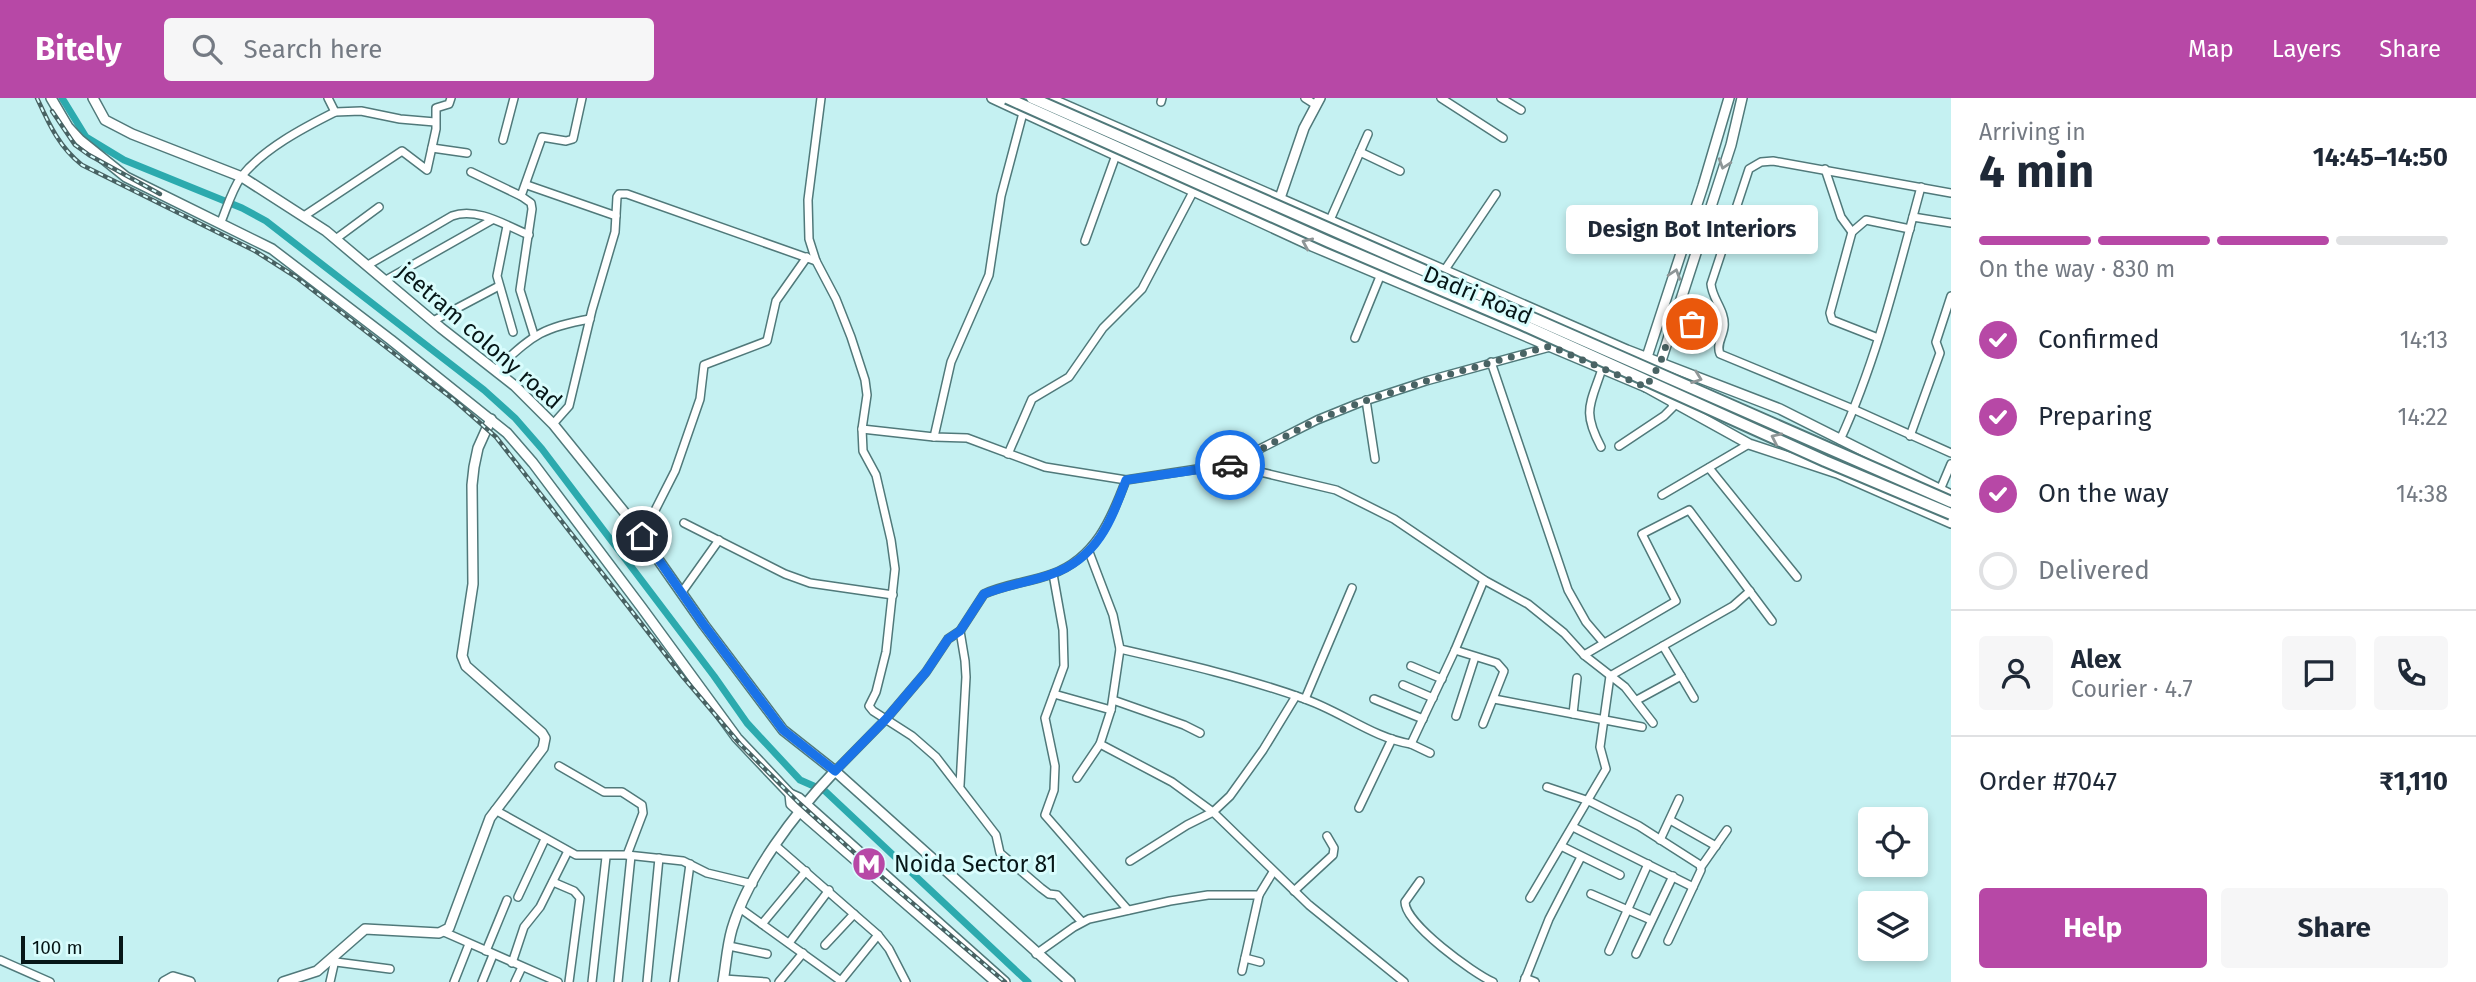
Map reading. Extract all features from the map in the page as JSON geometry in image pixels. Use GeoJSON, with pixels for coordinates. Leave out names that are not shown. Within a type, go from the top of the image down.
{"type":"FeatureCollection","features":[{"type":"Feature","properties":{"kind":"main road"},"geometry":{"type":"LineString","coordinates":[[1007,98],[1329,242],[1558,340],[1825,461],[1951,514]]}},
{"type":"Feature","properties":{"kind":"main road"},"geometry":{"type":"LineString","coordinates":[[1032,98],[1951,502]]}},
{"type":"Feature","properties":{"kind":"street"},"geometry":{"type":"LineString","coordinates":[[51,98],[68,127],[80,140],[127,177],[222,219],[283,257],[507,433],[533,463],[737,738],[790,794],[791,804],[802,807],[1005,982]]}},
{"type":"Feature","properties":{"kind":"street","name":"jeetram colony road"},"geometry":{"type":"LineString","coordinates":[[93,98],[105,120],[132,134],[242,177],[337,238],[433,321],[515,386],[553,424],[642,536],[783,730],[835,771],[1070,982]]}},
{"type":"Feature","properties":{"kind":"street"},"geometry":{"type":"LineString","coordinates":[[328,98],[335,112]]}},
{"type":"Feature","properties":{"kind":"street"},"geometry":{"type":"LineString","coordinates":[[304,216],[402,151],[427,170],[436,108],[449,104],[451,98]]}},
{"type":"Feature","properties":{"kind":"street"},"geometry":{"type":"LineString","coordinates":[[503,140],[514,98]]}},
{"type":"Feature","properties":{"kind":"street"},"geometry":{"type":"LineString","coordinates":[[522,196],[542,137],[566,141],[573,139],[582,98]]}},
{"type":"Feature","properties":{"kind":"street"},"geometry":{"type":"LineString","coordinates":[[821,98],[807,221],[816,261],[845,321],[865,380],[867,395],[862,429],[864,455],[876,475],[891,540],[895,576],[886,652],[876,692],[869,706],[924,746],[960,785],[996,835],[1000,853],[1049,894],[1057,895],[1082,922]]}},
{"type":"Feature","properties":{"kind":"street","name":"Dadri Road"},"geometry":{"type":"LineString","coordinates":[[992,98],[1312,246],[1646,387],[1749,443],[1837,473],[1951,523]]}},
{"type":"Feature","properties":{"kind":"street","name":"Dadri Road"},"geometry":{"type":"LineString","coordinates":[[1049,98],[1660,364],[1780,409],[1951,495]]}},
{"type":"Feature","properties":{"kind":"street"},"geometry":{"type":"LineString","coordinates":[[1280,198],[1304,128],[1318,101],[1305,98]]}},
{"type":"Feature","properties":{"kind":"street"},"geometry":{"type":"LineString","coordinates":[[1441,98],[1503,138]]}},
{"type":"Feature","properties":{"kind":"street"},"geometry":{"type":"LineString","coordinates":[[1501,98],[1521,110]]}},
{"type":"Feature","properties":{"kind":"street"},"geometry":{"type":"LineString","coordinates":[[1633,383],[1647,358],[1729,98]]}},
{"type":"Feature","properties":{"kind":"street"},"geometry":{"type":"LineString","coordinates":[[1646,387],[1660,364],[1731,145],[1742,98]]}},
{"type":"Feature","properties":{"kind":"street"},"geometry":{"type":"LineString","coordinates":[[222,219],[242,177],[278,145],[335,112],[361,111],[400,119],[436,122]]}},
{"type":"Feature","properties":{"kind":"street"},"geometry":{"type":"LineString","coordinates":[[934,437],[954,355],[989,275],[1001,196],[1023,113]]}},
{"type":"Feature","properties":{"kind":"street"},"geometry":{"type":"LineString","coordinates":[[1330,220],[1368,134]]}},
{"type":"Feature","properties":{"kind":"street"},"geometry":{"type":"LineString","coordinates":[[432,148],[467,153]]}},
{"type":"Feature","properties":{"kind":"street"},"geometry":{"type":"LineString","coordinates":[[1360,152],[1400,171]]}},
{"type":"Feature","properties":{"kind":"street"},"geometry":{"type":"LineString","coordinates":[[1085,241],[1116,155]]}},
{"type":"Feature","properties":{"kind":"street"},"geometry":{"type":"LineString","coordinates":[[1951,193],[1768,160],[1749,169],[1711,284],[1725,326],[1718,349],[1720,354],[1951,453]]}},
{"type":"Feature","properties":{"kind":"street"},"geometry":{"type":"LineString","coordinates":[[1825,169],[1842,217],[1852,232]]}},
{"type":"Feature","properties":{"kind":"street"},"geometry":{"type":"LineString","coordinates":[[471,172],[531,203],[520,290],[534,335]]}},
{"type":"Feature","properties":{"kind":"street"},"geometry":{"type":"LineString","coordinates":[[527,185],[616,216]]}},
{"type":"Feature","properties":{"kind":"street"},"geometry":{"type":"LineString","coordinates":[[1840,440],[1878,338],[1921,187]]}},
{"type":"Feature","properties":{"kind":"street"},"geometry":{"type":"LineString","coordinates":[[1008,454],[1032,399],[1069,377],[1102,328],[1142,289],[1194,192]]}},
{"type":"Feature","properties":{"kind":"street"},"geometry":{"type":"LineString","coordinates":[[553,424],[569,406],[590,318],[615,232],[619,194],[628,194],[816,261]]}},
{"type":"Feature","properties":{"kind":"street"},"geometry":{"type":"LineString","coordinates":[[1444,271],[1496,194]]}},
{"type":"Feature","properties":{"kind":"street"},"geometry":{"type":"LineString","coordinates":[[337,238],[379,207]]}},
{"type":"Feature","properties":{"kind":"street"},"geometry":{"type":"LineString","coordinates":[[368,265],[452,216],[466,212],[529,235]]}},
{"type":"Feature","properties":{"kind":"street"},"geometry":{"type":"LineString","coordinates":[[1913,217],[1951,223]]}},
{"type":"Feature","properties":{"kind":"street"},"geometry":{"type":"LineString","coordinates":[[386,280],[492,220]]}},
{"type":"Feature","properties":{"kind":"street"},"geometry":{"type":"LineString","coordinates":[[1878,338],[1832,320],[1830,313],[1852,232],[1866,220],[1910,229]]}},
{"type":"Feature","properties":{"kind":"street"},"geometry":{"type":"LineString","coordinates":[[507,226],[497,276],[513,332]]}},
{"type":"Feature","properties":{"kind":"street"},"geometry":{"type":"LineString","coordinates":[[642,536],[675,471],[700,399],[704,365],[767,341],[776,301],[807,257]]}},
{"type":"Feature","properties":{"kind":"street"},"geometry":{"type":"LineString","coordinates":[[1354,338],[1381,274]]}},
{"type":"Feature","properties":{"kind":"street"},"geometry":{"type":"LineString","coordinates":[[433,321],[499,286]]}},
{"type":"Feature","properties":{"kind":"street"},"geometry":{"type":"LineString","coordinates":[[1910,436],[1940,353],[1936,342],[1951,296]]}},
{"type":"Feature","properties":{"kind":"street"},"geometry":{"type":"LineString","coordinates":[[1670,333],[1687,339],[1696,309],[1711,311]]}},
{"type":"Feature","properties":{"kind":"street"},"geometry":{"type":"LineString","coordinates":[[495,370],[534,335],[555,326],[590,318]]}},
{"type":"Feature","properties":{"kind":"street"},"geometry":{"type":"LineString","coordinates":[[862,429],[967,438],[1045,467],[1126,480],[1230,464],[1331,413],[1366,400],[1550,346]]}},
{"type":"Feature","properties":{"kind":"street"},"geometry":{"type":"LineString","coordinates":[[1491,362],[1568,590],[1586,622],[1603,642]]}},
{"type":"Feature","properties":{"kind":"street"},"geometry":{"type":"LineString","coordinates":[[1601,447],[1588,413],[1602,369]]}},
{"type":"Feature","properties":{"kind":"street"},"geometry":{"type":"LineString","coordinates":[[1366,400],[1375,458]]}},
{"type":"Feature","properties":{"kind":"street"},"geometry":{"type":"LineString","coordinates":[[1619,446],[1664,416],[1673,407],[1671,400]]}},
{"type":"Feature","properties":{"kind":"street"},"geometry":{"type":"LineString","coordinates":[[444,932],[452,923],[486,827],[495,810],[543,748],[545,738],[466,666],[462,656],[473,590],[474,467],[478,448],[491,419]]}},
{"type":"Feature","properties":{"kind":"street"},"geometry":{"type":"LineString","coordinates":[[1662,495],[1749,443]]}},
{"type":"Feature","properties":{"kind":"street"},"geometry":{"type":"LineString","coordinates":[[1230,464],[1326,486],[1395,519],[1484,580],[1528,604],[1564,633],[1584,655],[1625,687],[1653,723]]}},
{"type":"Feature","properties":{"kind":"street"},"geometry":{"type":"LineString","coordinates":[[1940,490],[1951,464]]}},
{"type":"Feature","properties":{"kind":"street"},"geometry":{"type":"LineString","coordinates":[[1709,468],[1797,578]]}},
{"type":"Feature","properties":{"kind":"street"},"geometry":{"type":"LineString","coordinates":[[766,982],[723,980],[732,929],[752,884],[802,807],[886,719],[926,672],[948,639],[960,631],[984,594],[1053,574],[1089,552],[1101,537],[1114,512],[1126,480]]}},
{"type":"Feature","properties":{"kind":"street"},"geometry":{"type":"LineString","coordinates":[[1584,655],[1676,601],[1642,534],[1689,510],[1772,621]]}},
{"type":"Feature","properties":{"kind":"street"},"geometry":{"type":"LineString","coordinates":[[684,523],[785,574],[810,583],[893,595]]}},
{"type":"Feature","properties":{"kind":"street"},"geometry":{"type":"LineString","coordinates":[[682,592],[719,540]]}},
{"type":"Feature","properties":{"kind":"street"},"geometry":{"type":"LineString","coordinates":[[1077,778],[1100,744],[1111,710],[1120,649],[1112,615],[1089,552]]}},
{"type":"Feature","properties":{"kind":"street"},"geometry":{"type":"LineString","coordinates":[[1053,574],[1064,666],[1045,718],[1055,766],[1054,790],[1045,815],[1128,910]]}},
{"type":"Feature","properties":{"kind":"street"},"geometry":{"type":"LineString","coordinates":[[1411,744],[1484,580]]}},
{"type":"Feature","properties":{"kind":"street"},"geometry":{"type":"LineString","coordinates":[[1305,699],[1352,587]]}},
{"type":"Feature","properties":{"kind":"street"},"geometry":{"type":"LineString","coordinates":[[1610,676],[1733,606],[1750,591]]}},
{"type":"Feature","properties":{"kind":"street"},"geometry":{"type":"LineString","coordinates":[[960,631],[966,677],[960,785]]}},
{"type":"Feature","properties":{"kind":"street"},"geometry":{"type":"LineString","coordinates":[[1663,646],[1694,698]]}},
{"type":"Feature","properties":{"kind":"street"},"geometry":{"type":"LineString","coordinates":[[1120,649],[1213,671],[1305,699],[1392,739],[1430,753]]}},
{"type":"Feature","properties":{"kind":"street"},"geometry":{"type":"LineString","coordinates":[[1455,650],[1497,663],[1504,671],[1483,724]]}},
{"type":"Feature","properties":{"kind":"street"},"geometry":{"type":"LineString","coordinates":[[1456,716],[1475,657]]}},
{"type":"Feature","properties":{"kind":"street"},"geometry":{"type":"LineString","coordinates":[[1411,666],[1442,679]]}},
{"type":"Feature","properties":{"kind":"street"},"geometry":{"type":"LineString","coordinates":[[1530,898],[1606,769],[1600,751],[1610,676]]}},
{"type":"Feature","properties":{"kind":"street"},"geometry":{"type":"LineString","coordinates":[[1637,701],[1681,676]]}},
{"type":"Feature","properties":{"kind":"street"},"geometry":{"type":"LineString","coordinates":[[1573,714],[1577,678]]}},
{"type":"Feature","properties":{"kind":"street"},"geometry":{"type":"LineString","coordinates":[[1402,685],[1433,698]]}},
{"type":"Feature","properties":{"kind":"street"},"geometry":{"type":"LineString","coordinates":[[1054,694],[1111,710]]}},
{"type":"Feature","properties":{"kind":"street"},"geometry":{"type":"LineString","coordinates":[[1130,861],[1213,812],[1246,777],[1296,696]]}},
{"type":"Feature","properties":{"kind":"street"},"geometry":{"type":"LineString","coordinates":[[1374,699],[1423,719]]}},
{"type":"Feature","properties":{"kind":"street"},"geometry":{"type":"LineString","coordinates":[[1494,699],[1642,727]]}},
{"type":"Feature","properties":{"kind":"street"},"geometry":{"type":"LineString","coordinates":[[1113,700],[1200,733]]}},
{"type":"Feature","properties":{"kind":"street"},"geometry":{"type":"LineString","coordinates":[[1359,808],[1392,739]]}},
{"type":"Feature","properties":{"kind":"street"},"geometry":{"type":"LineString","coordinates":[[1100,744],[1172,782],[1213,812],[1294,891],[1404,982]]}},
{"type":"Feature","properties":{"kind":"street"},"geometry":{"type":"LineString","coordinates":[[559,766],[604,792],[622,792],[642,805],[643,813],[629,855],[618,982]]}},
{"type":"Feature","properties":{"kind":"street"},"geometry":{"type":"LineString","coordinates":[[1547,787],[1589,801],[1660,839],[1702,867]]}},
{"type":"Feature","properties":{"kind":"street"},"geometry":{"type":"LineString","coordinates":[[1660,839],[1679,799]]}},
{"type":"Feature","properties":{"kind":"street"},"geometry":{"type":"LineString","coordinates":[[802,807],[996,982]]}},
{"type":"Feature","properties":{"kind":"street"},"geometry":{"type":"LineString","coordinates":[[495,810],[568,853],[606,857],[629,855],[683,861],[707,873],[752,884]]}},
{"type":"Feature","properties":{"kind":"street"},"geometry":{"type":"LineString","coordinates":[[1670,820],[1716,846]]}},
{"type":"Feature","properties":{"kind":"street"},"geometry":{"type":"LineString","coordinates":[[1573,827],[1693,887]]}},
{"type":"Feature","properties":{"kind":"street"},"geometry":{"type":"LineString","coordinates":[[1668,941],[1702,867],[1727,830]]}},
{"type":"Feature","properties":{"kind":"street"},"geometry":{"type":"LineString","coordinates":[[1294,891],[1333,855],[1334,848],[1327,836]]}},
{"type":"Feature","properties":{"kind":"street"},"geometry":{"type":"LineString","coordinates":[[518,897],[545,839]]}},
{"type":"Feature","properties":{"kind":"street"},"geometry":{"type":"LineString","coordinates":[[776,846],[878,935],[889,949],[903,981]]}},
{"type":"Feature","properties":{"kind":"street"},"geometry":{"type":"LineString","coordinates":[[1560,846],[1620,875]]}},
{"type":"Feature","properties":{"kind":"street"},"geometry":{"type":"LineString","coordinates":[[512,963],[524,927],[540,907],[568,853]]}},
{"type":"Feature","properties":{"kind":"street"},"geometry":{"type":"LineString","coordinates":[[592,982],[606,857]]}},
{"type":"Feature","properties":{"kind":"street"},"geometry":{"type":"LineString","coordinates":[[647,982],[659,858]]}},
{"type":"Feature","properties":{"kind":"street"},"geometry":{"type":"LineString","coordinates":[[1535,982],[1524,980],[1549,919],[1581,858]]}},
{"type":"Feature","properties":{"kind":"street"},"geometry":{"type":"LineString","coordinates":[[674,982],[690,864]]}},
{"type":"Feature","properties":{"kind":"street"},"geometry":{"type":"LineString","coordinates":[[1609,951],[1648,864]]}},
{"type":"Feature","properties":{"kind":"street"},"geometry":{"type":"LineString","coordinates":[[762,924],[806,871]]}},
{"type":"Feature","properties":{"kind":"street"},"geometry":{"type":"LineString","coordinates":[[1242,971],[1259,895],[1273,872]]}},
{"type":"Feature","properties":{"kind":"street"},"geometry":{"type":"LineString","coordinates":[[1636,954],[1673,876]]}},
{"type":"Feature","properties":{"kind":"street"},"geometry":{"type":"LineString","coordinates":[[1420,881],[1405,902],[1408,912],[1451,956],[1477,975],[1493,982]]}},
{"type":"Feature","properties":{"kind":"street"},"geometry":{"type":"LineString","coordinates":[[553,882],[574,891],[580,898],[569,982]]}},
{"type":"Feature","properties":{"kind":"street"},"geometry":{"type":"LineString","coordinates":[[789,943],[829,890]]}},
{"type":"Feature","properties":{"kind":"street"},"geometry":{"type":"LineString","coordinates":[[1591,894],[1651,920]]}},
{"type":"Feature","properties":{"kind":"street"},"geometry":{"type":"LineString","coordinates":[[1037,954],[1082,922],[1208,895],[1259,895]]}},
{"type":"Feature","properties":{"kind":"street"},"geometry":{"type":"LineString","coordinates":[[482,982],[507,900]]}},
{"type":"Feature","properties":{"kind":"street"},"geometry":{"type":"LineString","coordinates":[[741,909],[841,981],[878,935]]}},
{"type":"Feature","properties":{"kind":"street"},"geometry":{"type":"LineString","coordinates":[[825,946],[854,914]]}},
{"type":"Feature","properties":{"kind":"street"},"geometry":{"type":"LineString","coordinates":[[284,982],[317,971],[335,959],[365,929],[444,932],[555,981]]}},
{"type":"Feature","properties":{"kind":"street"},"geometry":{"type":"LineString","coordinates":[[454,982],[469,944]]}},
{"type":"Feature","properties":{"kind":"street"},"geometry":{"type":"LineString","coordinates":[[729,946],[767,954]]}},
{"type":"Feature","properties":{"kind":"street"},"geometry":{"type":"LineString","coordinates":[[784,980],[803,953]]}},
{"type":"Feature","properties":{"kind":"street"},"geometry":{"type":"LineString","coordinates":[[1245,958],[1260,962]]}},
{"type":"Feature","properties":{"kind":"street"},"geometry":{"type":"LineString","coordinates":[[335,959],[390,969]]}},
{"type":"Feature","properties":{"kind":"street"},"geometry":{"type":"LineString","coordinates":[[330,982],[335,959]]}},
{"type":"Feature","properties":{"kind":"street"},"geometry":{"type":"LineString","coordinates":[[0,960],[50,982]]}},
{"type":"Feature","properties":{"kind":"street"},"geometry":{"type":"LineString","coordinates":[[515,982],[522,967]]}},
{"type":"Feature","properties":{"kind":"street"},"geometry":{"type":"LineString","coordinates":[[164,982],[173,977],[190,982]]}},
{"type":"Feature","properties":{"kind":"waterway"},"geometry":{"type":"LineString","coordinates":[[62,98],[86,137],[124,160],[242,208],[266,221],[484,390],[515,418],[542,449],[747,723],[800,780],[825,791],[1028,982]]}},
{"type":"Feature","properties":{"kind":"railway"},"geometry":{"type":"LineString","coordinates":[[37,98],[61,143],[82,165],[255,251],[296,277],[454,400],[496,437],[683,677],[740,744],[798,802],[869,866],[1005,982]]}},
{"type":"Feature","properties":{"kind":"railway"},"geometry":{"type":"LineString","coordinates":[[52,111],[75,145],[160,194]]}},
{"type":"Feature","properties":{"kind":"way so far"},"geometry":{"type":"LineString","coordinates":[[1230,465],[1331,413],[1426,381],[1550,346],[1646,387],[1660,364],[1670,333],[1687,339],[1692,324]]}},
{"type":"Feature","properties":{"kind":"place","name":"Design Bot Interiors"},"geometry":{"type":"Point","coordinates":[1692,324]}},
{"type":"Feature","properties":{"kind":"place","name":"Noida Sector 81"},"geometry":{"type":"Point","coordinates":[869,864]}},
{"type":"Feature","properties":{"kind":"route"},"geometry":{"type":"LineString","coordinates":[[642,536],[704,625],[783,730],[835,771],[858,750],[926,672],[948,639],[960,631],[984,594],[1053,574],[1095,546],[1114,512],[1126,480],[1230,465]]}}]}
